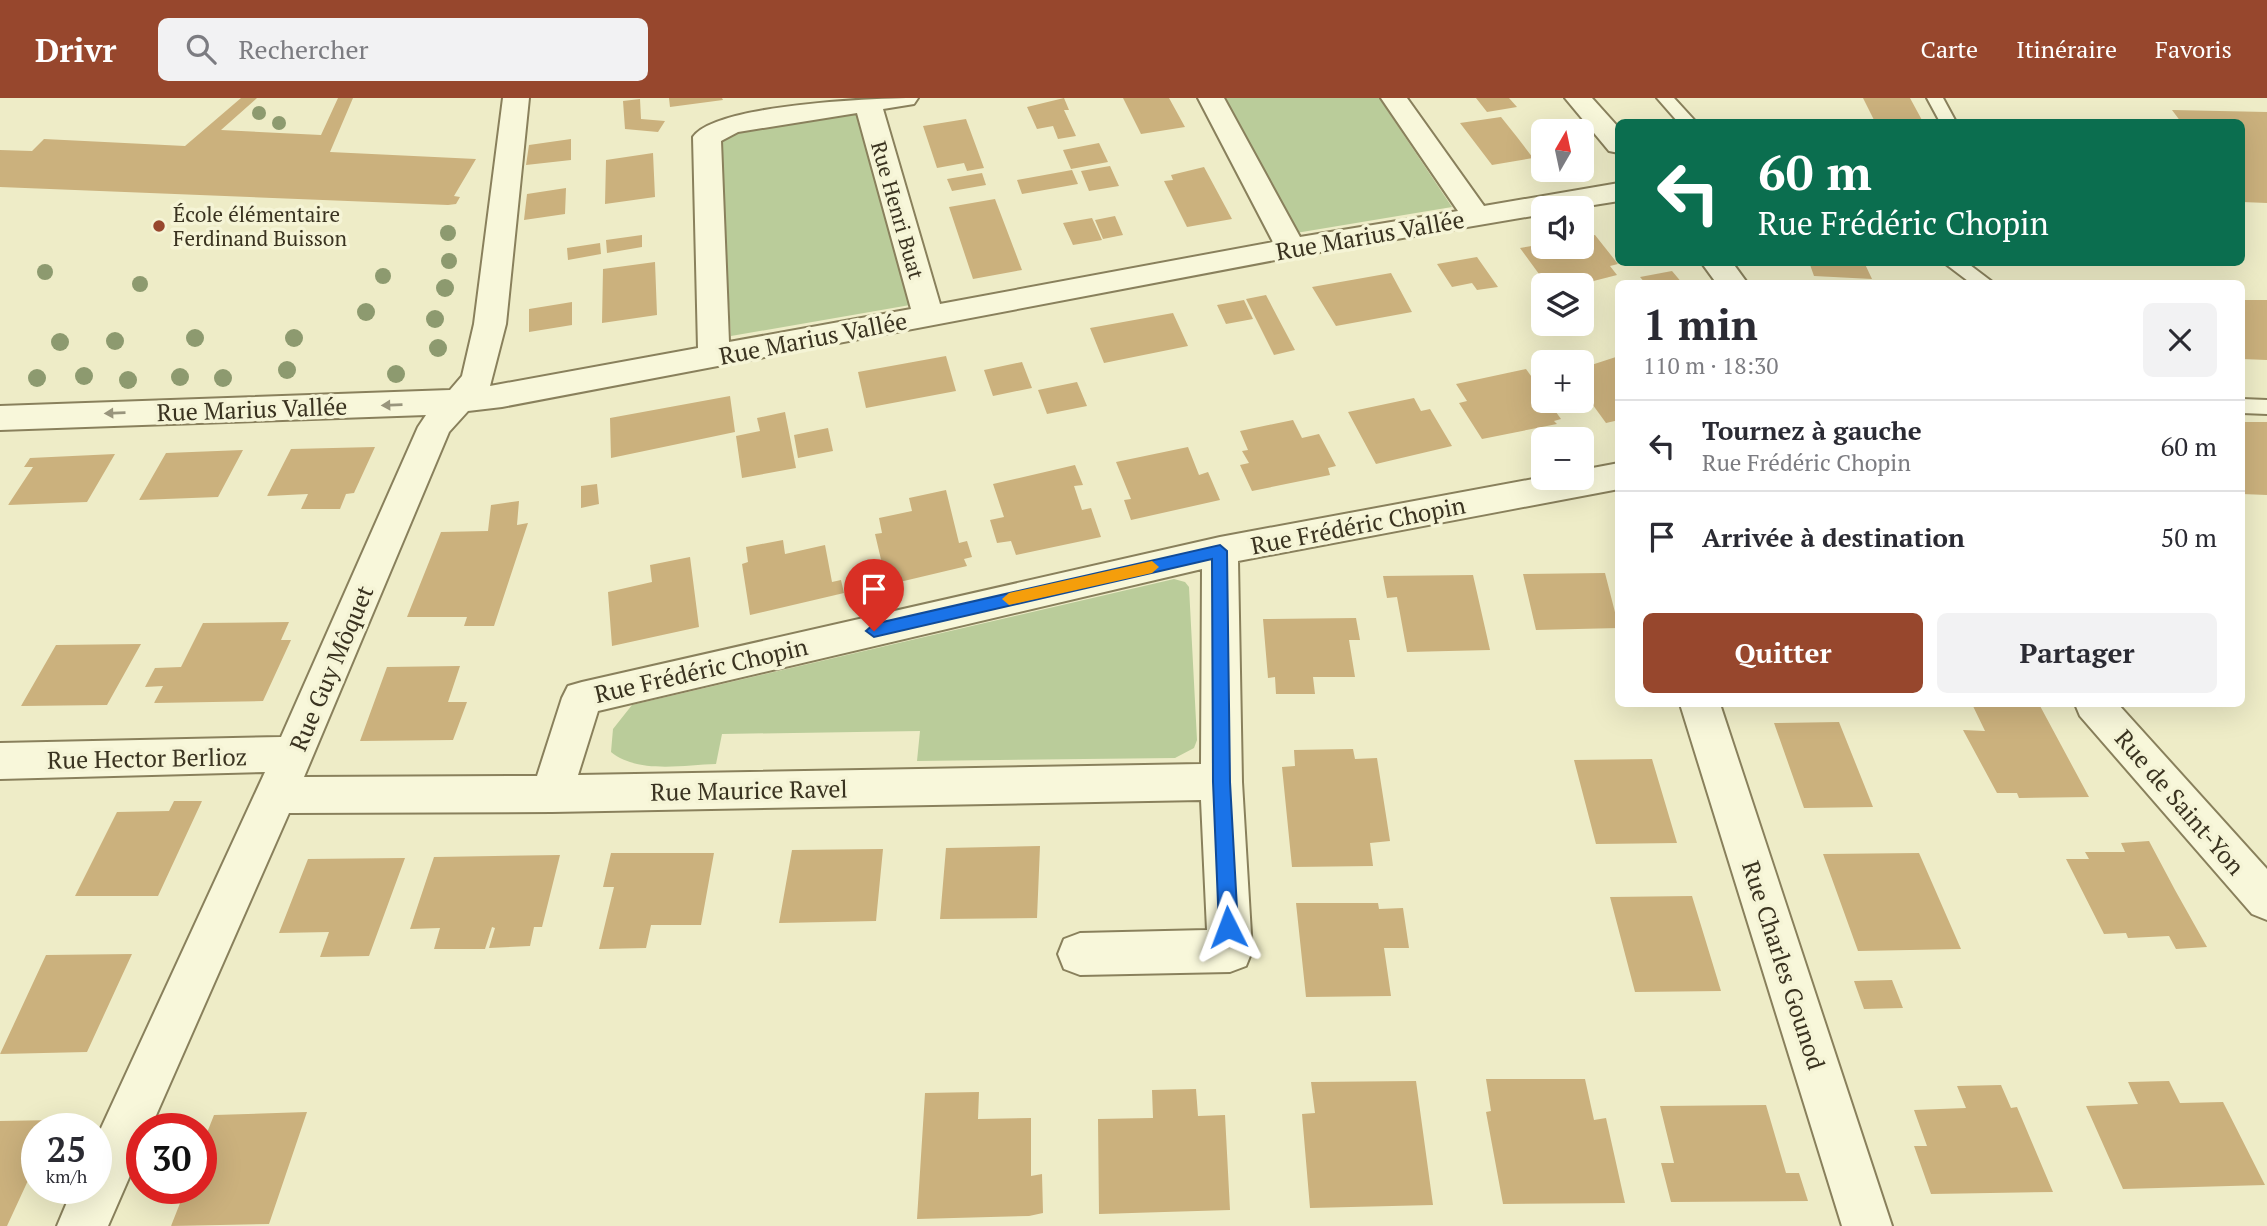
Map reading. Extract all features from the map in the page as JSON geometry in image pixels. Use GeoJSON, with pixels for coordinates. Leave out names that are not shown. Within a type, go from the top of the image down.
{"type":"FeatureCollection","features":[{"type":"Feature","properties":{"kind":"street","name":"Rue Guy Môquet"},"geometry":{"type":"LineString","coordinates":[[82,1226],[276,795],[435,427],[477,380],[490,324],[516,98]]}},
{"type":"Feature","properties":{"kind":"street"},"geometry":{"type":"LineString","coordinates":[[714,357],[707,136],[732,125],[905,98]]}},
{"type":"Feature","properties":{"kind":"street"},"geometry":{"type":"LineString","coordinates":[[1211,98],[1291,248]]}},
{"type":"Feature","properties":{"kind":"street"},"geometry":{"type":"LineString","coordinates":[[1394,98],[1476,216]]}},
{"type":"Feature","properties":{"kind":"street"},"geometry":{"type":"LineString","coordinates":[[1578,98],[1615,140]]}},
{"type":"Feature","properties":{"kind":"street","name":"Rue Henri Buat"},"geometry":{"type":"LineString","coordinates":[[869,104],[928,316]]}},
{"type":"Feature","properties":{"kind":"street","name":"Rue Marius Vallée"},"geometry":{"type":"LineString","coordinates":[[0,418],[460,401],[502,396],[1291,248],[1615,193]]}},
{"type":"Feature","properties":{"kind":"street"},"geometry":{"type":"LineString","coordinates":[[1719,266],[1730,280]]}},
{"type":"Feature","properties":{"kind":"street","name":"Rue Frédéric Chopin"},"geometry":{"type":"LineString","coordinates":[[552,794],[582,698],[1220,551],[1615,477]]}},
{"type":"Feature","properties":{"kind":"street"},"geometry":{"type":"LineString","coordinates":[[1080,954],[1230,951],[1221,782],[1220,551]]}},
{"type":"Feature","properties":{"kind":"street","name":"Rue Charles Gounod"},"geometry":{"type":"LineString","coordinates":[[1701,707],[1867,1226]]}},
{"type":"Feature","properties":{"kind":"street","name":"Rue de Saint-Yon"},"geometry":{"type":"LineString","coordinates":[[2097,707],[2267,900]]}},
{"type":"Feature","properties":{"kind":"street","name":"Rue Hector Berlioz"},"geometry":{"type":"LineString","coordinates":[[0,761],[294,754]]}},
{"type":"Feature","properties":{"kind":"street","name":"Rue Maurice Ravel"},"geometry":{"type":"LineString","coordinates":[[276,795],[552,794],[1221,782]]}},
{"type":"Feature","properties":{"kind":"lane"},"geometry":{"type":"LineString","coordinates":[[1665,98],[1684,119]]}},
{"type":"Feature","properties":{"kind":"lane"},"geometry":{"type":"LineString","coordinates":[[1934,98],[1946,119]]}},
{"type":"Feature","properties":{"kind":"lane"},"geometry":{"type":"LineString","coordinates":[[1962,272],[1978,280]]}},
{"type":"Feature","properties":{"kind":"lane"},"geometry":{"type":"LineString","coordinates":[[2245,406],[2266,407]]}},
{"type":"Feature","properties":{"kind":"green space"},"geometry":{"type":"Polygon","coordinates":[[[1224,98],[1379,98],[1452,207],[1296,233],[1224,98]]]}},
{"type":"Feature","properties":{"kind":"green space"},"geometry":{"type":"Polygon","coordinates":[[[858,113],[910,305],[731,336],[719,139],[732,131],[858,113]]]}},
{"type":"Feature","properties":{"kind":"green space"},"geometry":{"type":"Polygon","coordinates":[[[1174,579],[1185,582],[1189,587],[1197,740],[1194,748],[1175,758],[917,761],[920,731],[722,734],[716,764],[647,766],[622,759],[611,752],[613,729],[632,705],[1174,579]]]}},
{"type":"Feature","properties":{"kind":"building"},"geometry":{"type":"Polygon","coordinates":[[[241,98],[257,98],[221,130],[321,135],[338,98],[353,98],[330,152],[476,159],[454,196],[460,197],[456,204],[448,205],[0,187],[0,150],[32,151],[44,139],[185,146],[241,98]]]}},
{"type":"Feature","properties":{"kind":"building"},"geometry":{"type":"Polygon","coordinates":[[[669,98],[722,98],[723,100],[670,107],[669,98]]]}},
{"type":"Feature","properties":{"kind":"building"},"geometry":{"type":"Polygon","coordinates":[[[1064,98],[1069,110],[1064,110],[1076,136],[1058,139],[1053,126],[1037,129],[1027,107],[1064,98]]]}},
{"type":"Feature","properties":{"kind":"building"},"geometry":{"type":"Polygon","coordinates":[[[1123,98],[1169,98],[1185,127],[1141,134],[1123,98]]]}},
{"type":"Feature","properties":{"kind":"building"},"geometry":{"type":"Polygon","coordinates":[[[1476,98],[1509,98],[1517,107],[1487,112],[1476,98]]]}},
{"type":"Feature","properties":{"kind":"building"},"geometry":{"type":"Polygon","coordinates":[[[1863,98],[1910,98],[1921,119],[1874,119],[1863,98]]]}},
{"type":"Feature","properties":{"kind":"building"},"geometry":{"type":"Polygon","coordinates":[[[640,99],[641,119],[665,121],[658,132],[625,129],[623,101],[640,99]]]}},
{"type":"Feature","properties":{"kind":"building"},"geometry":{"type":"Polygon","coordinates":[[[2172,110],[2267,112],[2267,203],[2245,202],[2245,119],[2179,119],[2172,110]]]}},
{"type":"Feature","properties":{"kind":"building"},"geometry":{"type":"Polygon","coordinates":[[[1501,117],[1531,158],[1492,165],[1460,123],[1501,117]]]}},
{"type":"Feature","properties":{"kind":"building"},"geometry":{"type":"Polygon","coordinates":[[[966,119],[984,168],[967,171],[964,163],[937,168],[923,126],[966,119]]]}},
{"type":"Feature","properties":{"kind":"building"},"geometry":{"type":"Polygon","coordinates":[[[571,139],[571,160],[526,165],[529,145],[571,139]]]}},
{"type":"Feature","properties":{"kind":"building"},"geometry":{"type":"Polygon","coordinates":[[[1099,143],[1108,162],[1071,169],[1063,150],[1099,143]]]}},
{"type":"Feature","properties":{"kind":"building"},"geometry":{"type":"Polygon","coordinates":[[[653,153],[655,197],[605,204],[606,160],[653,153]]]}},
{"type":"Feature","properties":{"kind":"building"},"geometry":{"type":"Polygon","coordinates":[[[1110,166],[1119,186],[1089,191],[1081,171],[1110,166]]]}},
{"type":"Feature","properties":{"kind":"building"},"geometry":{"type":"Polygon","coordinates":[[[1204,167],[1232,219],[1187,227],[1164,181],[1173,180],[1171,175],[1204,167]]]}},
{"type":"Feature","properties":{"kind":"building"},"geometry":{"type":"Polygon","coordinates":[[[1072,170],[1078,184],[1022,194],[1017,180],[1072,170]]]}},
{"type":"Feature","properties":{"kind":"building"},"geometry":{"type":"Polygon","coordinates":[[[982,173],[986,185],[952,191],[947,179],[982,173]]]}},
{"type":"Feature","properties":{"kind":"building"},"geometry":{"type":"Polygon","coordinates":[[[566,188],[565,214],[524,220],[527,194],[566,188]]]}},
{"type":"Feature","properties":{"kind":"building"},"geometry":{"type":"Polygon","coordinates":[[[995,199],[1022,270],[973,279],[949,207],[995,199]]]}},
{"type":"Feature","properties":{"kind":"building"},"geometry":{"type":"Polygon","coordinates":[[[1115,216],[1123,235],[1103,239],[1095,220],[1115,216]]]}},
{"type":"Feature","properties":{"kind":"building"},"geometry":{"type":"Polygon","coordinates":[[[1092,218],[1102,240],[1073,245],[1063,223],[1092,218]]]}},
{"type":"Feature","properties":{"kind":"building"},"geometry":{"type":"Polygon","coordinates":[[[642,235],[642,247],[607,253],[606,240],[642,235]]]}},
{"type":"Feature","properties":{"kind":"building"},"geometry":{"type":"Polygon","coordinates":[[[1595,235],[1615,260],[1615,265],[1610,266],[1617,275],[1594,281],[1594,273],[1538,273],[1520,248],[1531,246],[1531,259],[1594,259],[1595,235]]]}},
{"type":"Feature","properties":{"kind":"building"},"geometry":{"type":"Polygon","coordinates":[[[600,243],[601,254],[568,260],[567,248],[600,243]]]}},
{"type":"Feature","properties":{"kind":"building"},"geometry":{"type":"Polygon","coordinates":[[[1477,257],[1498,287],[1477,290],[1472,283],[1452,287],[1437,264],[1477,257]]]}},
{"type":"Feature","properties":{"kind":"building"},"geometry":{"type":"Polygon","coordinates":[[[655,262],[657,315],[602,323],[603,269],[655,262]]]}},
{"type":"Feature","properties":{"kind":"building"},"geometry":{"type":"Polygon","coordinates":[[[1810,266],[1866,266],[1872,279],[1814,276],[1810,266]]]}},
{"type":"Feature","properties":{"kind":"building"},"geometry":{"type":"Polygon","coordinates":[[[1672,271],[1680,280],[1643,280],[1640,277],[1672,271]]]}},
{"type":"Feature","properties":{"kind":"building"},"geometry":{"type":"Polygon","coordinates":[[[1391,273],[1412,312],[1336,326],[1312,287],[1391,273]]]}},
{"type":"Feature","properties":{"kind":"building"},"geometry":{"type":"Polygon","coordinates":[[[1266,295],[1295,350],[1274,355],[1246,299],[1266,295]]]}},
{"type":"Feature","properties":{"kind":"building"},"geometry":{"type":"Polygon","coordinates":[[[1244,300],[1253,319],[1226,324],[1217,305],[1244,300]]]}},
{"type":"Feature","properties":{"kind":"building"},"geometry":{"type":"Polygon","coordinates":[[[2245,300],[2267,300],[2267,360],[2245,359],[2245,300]]]}},
{"type":"Feature","properties":{"kind":"building"},"geometry":{"type":"Polygon","coordinates":[[[572,302],[572,325],[529,332],[529,309],[572,302]]]}},
{"type":"Feature","properties":{"kind":"building"},"geometry":{"type":"Polygon","coordinates":[[[1173,313],[1188,346],[1104,363],[1090,328],[1173,313]]]}},
{"type":"Feature","properties":{"kind":"building"},"geometry":{"type":"Polygon","coordinates":[[[946,356],[956,391],[866,408],[858,372],[946,356]]]}},
{"type":"Feature","properties":{"kind":"building"},"geometry":{"type":"Polygon","coordinates":[[[1615,357],[1615,421],[1606,423],[1594,406],[1594,364],[1615,357]]]}},
{"type":"Feature","properties":{"kind":"building"},"geometry":{"type":"Polygon","coordinates":[[[1022,362],[1032,388],[993,396],[984,370],[1022,362]]]}},
{"type":"Feature","properties":{"kind":"building"},"geometry":{"type":"Polygon","coordinates":[[[1526,369],[1531,376],[1531,413],[1557,413],[1561,419],[1554,421],[1557,424],[1531,427],[1531,429],[1482,439],[1459,403],[1467,401],[1456,384],[1526,369]]]}},
{"type":"Feature","properties":{"kind":"building"},"geometry":{"type":"Polygon","coordinates":[[[1077,382],[1087,406],[1047,414],[1038,390],[1077,382]]]}},
{"type":"Feature","properties":{"kind":"building"},"geometry":{"type":"Polygon","coordinates":[[[730,396],[735,432],[611,458],[610,418],[730,396]]]}},
{"type":"Feature","properties":{"kind":"building"},"geometry":{"type":"Polygon","coordinates":[[[1414,398],[1421,411],[1430,409],[1452,446],[1376,464],[1348,412],[1414,398]]]}},
{"type":"Feature","properties":{"kind":"building"},"geometry":{"type":"Polygon","coordinates":[[[785,412],[796,468],[742,478],[736,436],[760,431],[757,418],[785,412]]]}},
{"type":"Feature","properties":{"kind":"building"},"geometry":{"type":"Polygon","coordinates":[[[1293,420],[1302,438],[1319,434],[1336,466],[1328,468],[1330,475],[1252,491],[1240,465],[1249,463],[1242,451],[1248,450],[1240,431],[1293,420]]]}},
{"type":"Feature","properties":{"kind":"building"},"geometry":{"type":"Polygon","coordinates":[[[2245,422],[2267,422],[2267,495],[2245,494],[2245,422]]]}},
{"type":"Feature","properties":{"kind":"building"},"geometry":{"type":"Polygon","coordinates":[[[828,428],[833,451],[798,458],[794,435],[828,428]]]}},
{"type":"Feature","properties":{"kind":"building"},"geometry":{"type":"Polygon","coordinates":[[[375,447],[354,493],[346,494],[340,509],[301,509],[308,494],[267,496],[291,449],[375,447]]]}},
{"type":"Feature","properties":{"kind":"building"},"geometry":{"type":"Polygon","coordinates":[[[1188,447],[1199,475],[1208,472],[1220,500],[1131,520],[1124,500],[1131,499],[1116,462],[1188,447]]]}},
{"type":"Feature","properties":{"kind":"building"},"geometry":{"type":"Polygon","coordinates":[[[243,450],[218,497],[139,500],[166,453],[243,450]]]}},
{"type":"Feature","properties":{"kind":"building"},"geometry":{"type":"Polygon","coordinates":[[[115,454],[87,502],[8,505],[33,467],[24,467],[30,458],[115,454]]]}},
{"type":"Feature","properties":{"kind":"building"},"geometry":{"type":"Polygon","coordinates":[[[1075,465],[1083,485],[1074,486],[1082,510],[1091,508],[1101,537],[1016,555],[1011,541],[997,543],[990,520],[1004,517],[993,484],[1075,465]]]}},
{"type":"Feature","properties":{"kind":"building"},"geometry":{"type":"Polygon","coordinates":[[[597,484],[599,504],[581,508],[581,486],[597,484]]]}},
{"type":"Feature","properties":{"kind":"building"},"geometry":{"type":"Polygon","coordinates":[[[946,490],[959,543],[967,541],[972,557],[964,559],[967,566],[887,585],[875,534],[882,533],[879,518],[912,511],[909,498],[946,490]]]}},
{"type":"Feature","properties":{"kind":"building"},"geometry":{"type":"Polygon","coordinates":[[[519,501],[517,525],[528,523],[494,626],[464,626],[467,617],[407,617],[441,532],[488,531],[491,505],[519,501]]]}},
{"type":"Feature","properties":{"kind":"building"},"geometry":{"type":"Polygon","coordinates":[[[783,540],[785,554],[825,545],[832,582],[841,580],[844,593],[750,615],[742,564],[748,562],[746,547],[783,540]]]}},
{"type":"Feature","properties":{"kind":"building"},"geometry":{"type":"Polygon","coordinates":[[[690,557],[699,627],[612,646],[608,592],[652,582],[650,565],[690,557]]]}},
{"type":"Feature","properties":{"kind":"building"},"geometry":{"type":"Polygon","coordinates":[[[1605,573],[1615,612],[1615,628],[1536,630],[1523,574],[1605,573]]]}},
{"type":"Feature","properties":{"kind":"building"},"geometry":{"type":"Polygon","coordinates":[[[1473,575],[1490,650],[1407,652],[1397,597],[1387,598],[1383,576],[1473,575]]]}},
{"type":"Feature","properties":{"kind":"building"},"geometry":{"type":"Polygon","coordinates":[[[1356,618],[1360,640],[1349,640],[1355,677],[1313,677],[1315,694],[1276,694],[1275,677],[1268,678],[1263,619],[1356,618]]]}},
{"type":"Feature","properties":{"kind":"building"},"geometry":{"type":"Polygon","coordinates":[[[289,622],[281,640],[291,640],[263,701],[154,703],[163,686],[145,687],[155,668],[181,667],[203,623],[289,622]]]}},
{"type":"Feature","properties":{"kind":"building"},"geometry":{"type":"Polygon","coordinates":[[[141,644],[107,705],[21,706],[56,645],[141,644]]]}},
{"type":"Feature","properties":{"kind":"building"},"geometry":{"type":"Polygon","coordinates":[[[460,666],[448,702],[467,702],[453,740],[360,741],[387,667],[460,666]]]}},
{"type":"Feature","properties":{"kind":"building"},"geometry":{"type":"Polygon","coordinates":[[[1973,707],[2041,707],[2089,797],[2019,798],[2017,793],[1997,793],[1963,730],[1985,731],[1973,707]]]}},
{"type":"Feature","properties":{"kind":"building"},"geometry":{"type":"Polygon","coordinates":[[[1839,722],[1873,807],[1804,808],[1774,723],[1839,722]]]}},
{"type":"Feature","properties":{"kind":"building"},"geometry":{"type":"Polygon","coordinates":[[[1353,749],[1355,759],[1377,758],[1390,841],[1370,843],[1373,866],[1292,867],[1282,767],[1295,766],[1294,750],[1353,749]]]}},
{"type":"Feature","properties":{"kind":"building"},"geometry":{"type":"Polygon","coordinates":[[[1652,759],[1677,843],[1596,844],[1574,760],[1652,759]]]}},
{"type":"Feature","properties":{"kind":"building"},"geometry":{"type":"Polygon","coordinates":[[[174,801],[202,801],[158,896],[75,896],[117,812],[169,811],[174,801]]]}},
{"type":"Feature","properties":{"kind":"building"},"geometry":{"type":"Polygon","coordinates":[[[2149,841],[2207,947],[2176,949],[2169,936],[2128,938],[2126,933],[2104,934],[2066,859],[2089,859],[2085,852],[2125,852],[2121,843],[2149,841]]]}},
{"type":"Feature","properties":{"kind":"building"},"geometry":{"type":"Polygon","coordinates":[[[1040,846],[1037,918],[940,919],[946,848],[1040,846]]]}},
{"type":"Feature","properties":{"kind":"building"},"geometry":{"type":"Polygon","coordinates":[[[883,849],[876,921],[779,923],[792,850],[883,849]]]}},
{"type":"Feature","properties":{"kind":"building"},"geometry":{"type":"Polygon","coordinates":[[[611,853],[714,853],[701,925],[651,925],[646,948],[599,949],[614,887],[603,887],[611,853]]]}},
{"type":"Feature","properties":{"kind":"building"},"geometry":{"type":"Polygon","coordinates":[[[1919,853],[1961,949],[1858,951],[1823,854],[1919,853]]]}},
{"type":"Feature","properties":{"kind":"building"},"geometry":{"type":"Polygon","coordinates":[[[560,855],[542,927],[534,927],[530,946],[489,948],[495,928],[492,927],[485,949],[434,949],[440,928],[410,929],[434,857],[560,855]]]}},
{"type":"Feature","properties":{"kind":"building"},"geometry":{"type":"Polygon","coordinates":[[[405,858],[369,956],[320,957],[329,932],[279,933],[308,859],[405,858]]]}},
{"type":"Feature","properties":{"kind":"building"},"geometry":{"type":"Polygon","coordinates":[[[1692,896],[1721,991],[1635,992],[1610,897],[1692,896]]]}},
{"type":"Feature","properties":{"kind":"building"},"geometry":{"type":"Polygon","coordinates":[[[1296,903],[1378,903],[1379,909],[1403,908],[1409,948],[1384,948],[1391,996],[1306,997],[1296,903]]]}},
{"type":"Feature","properties":{"kind":"building"},"geometry":{"type":"Polygon","coordinates":[[[132,954],[87,1052],[0,1054],[46,955],[132,954]]]}},
{"type":"Feature","properties":{"kind":"building"},"geometry":{"type":"Polygon","coordinates":[[[1892,980],[1903,1008],[1864,1009],[1854,981],[1892,980]]]}},
{"type":"Feature","properties":{"kind":"building"},"geometry":{"type":"Polygon","coordinates":[[[1486,1079],[1585,1079],[1594,1120],[1606,1118],[1625,1203],[1503,1204],[1486,1112],[1491,1111],[1486,1079]]]}},
{"type":"Feature","properties":{"kind":"building"},"geometry":{"type":"Polygon","coordinates":[[[1416,1081],[1433,1205],[1310,1208],[1302,1114],[1315,1113],[1311,1082],[1416,1081]]]}},
{"type":"Feature","properties":{"kind":"building"},"geometry":{"type":"Polygon","coordinates":[[[2169,1081],[2180,1103],[2223,1102],[2265,1185],[2123,1189],[2086,1106],[2138,1104],[2128,1082],[2169,1081]]]}},
{"type":"Feature","properties":{"kind":"building"},"geometry":{"type":"Polygon","coordinates":[[[2001,1085],[2011,1108],[2017,1107],[2053,1192],[1931,1194],[1914,1146],[1927,1146],[1914,1110],[1966,1108],[1957,1086],[2001,1085]]]}},
{"type":"Feature","properties":{"kind":"building"},"geometry":{"type":"Polygon","coordinates":[[[1196,1089],[1198,1116],[1225,1115],[1230,1210],[1099,1214],[1098,1119],[1153,1118],[1152,1090],[1196,1089]]]}},
{"type":"Feature","properties":{"kind":"building"},"geometry":{"type":"Polygon","coordinates":[[[979,1092],[978,1119],[1031,1118],[1031,1176],[1042,1174],[1043,1213],[1029,1216],[917,1219],[925,1093],[979,1092]]]}},
{"type":"Feature","properties":{"kind":"building"},"geometry":{"type":"Polygon","coordinates":[[[1766,1105],[1786,1173],[1799,1173],[1808,1201],[1671,1202],[1661,1163],[1674,1163],[1660,1106],[1766,1105]]]}},
{"type":"Feature","properties":{"kind":"building"},"geometry":{"type":"Polygon","coordinates":[[[307,1112],[269,1224],[171,1226],[180,1204],[217,1204],[217,1115],[307,1112]]]}},
{"type":"Feature","properties":{"kind":"building"},"geometry":{"type":"Polygon","coordinates":[[[0,1121],[21,1121],[21,1196],[7,1226],[0,1226],[0,1121]]]}},
{"type":"Feature","properties":{"kind":"slow traffic"},"geometry":{"type":"LineString","coordinates":[[1009,599],[1152,567]]}},
{"type":"Feature","properties":{"kind":"place","name":"École élémentaire Ferdinand Buisson"},"geometry":{"type":"Point","coordinates":[159,226]}},
{"type":"Feature","properties":{"kind":"route"},"geometry":{"type":"LineString","coordinates":[[874,631],[1220,551],[1221,782],[1228,927]]}}]}
